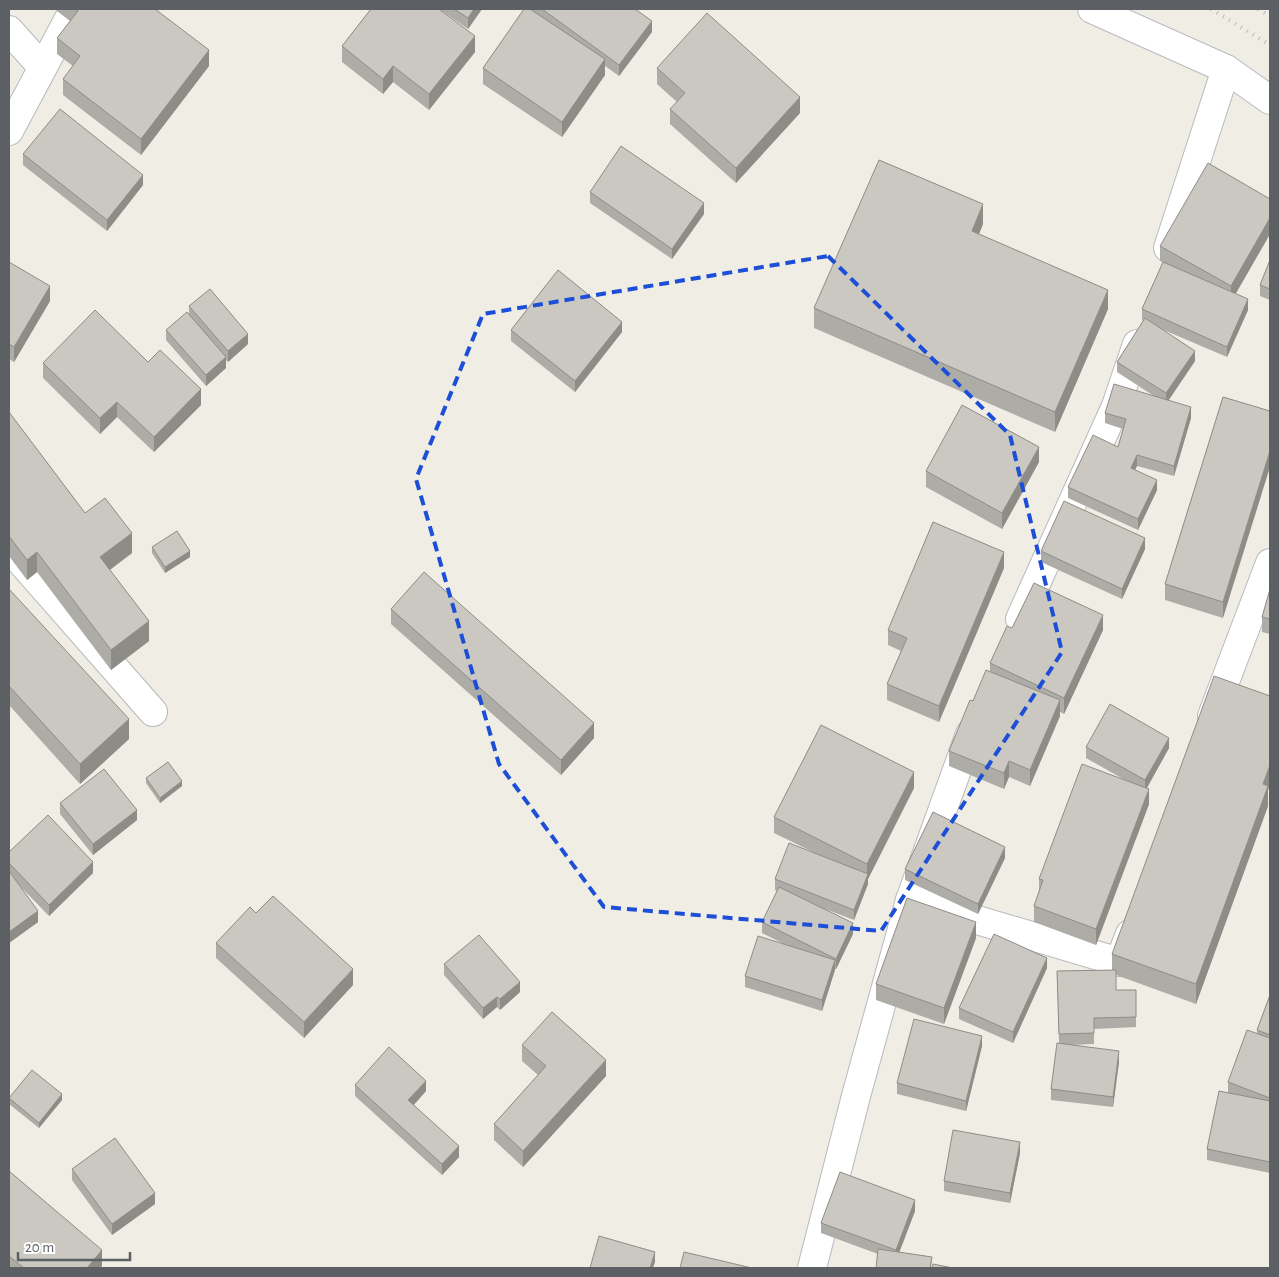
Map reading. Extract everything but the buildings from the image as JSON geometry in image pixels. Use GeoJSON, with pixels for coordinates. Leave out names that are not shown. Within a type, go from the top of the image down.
{"type":"FeatureCollection","features":[{"type":"Feature","properties":{"kind":"street"},"geometry":{"type":"LineString","coordinates":[[9,131],[74,9]]}},
{"type":"Feature","properties":{"kind":"street"},"geometry":{"type":"LineString","coordinates":[[1092,9],[1226,69],[1270,100]]}},
{"type":"Feature","properties":{"kind":"street"},"geometry":{"type":"LineString","coordinates":[[9,30],[42,67]]}},
{"type":"Feature","properties":{"kind":"street"},"geometry":{"type":"LineString","coordinates":[[1159,275],[1226,69]]}},
{"type":"Feature","properties":{"kind":"street"},"geometry":{"type":"LineString","coordinates":[[1008,645],[1116,406],[1144,322]]}},
{"type":"Feature","properties":{"kind":"street"},"geometry":{"type":"LineString","coordinates":[[9,548],[153,712]]}},
{"type":"Feature","properties":{"kind":"street"},"geometry":{"type":"LineString","coordinates":[[1204,740],[1270,563]]}},
{"type":"Feature","properties":{"kind":"street"},"geometry":{"type":"LineString","coordinates":[[812,1268],[856,1096],[910,900],[980,707]]}},
{"type":"Feature","properties":{"kind":"street"},"geometry":{"type":"LineString","coordinates":[[910,900],[1119,962],[1140,906]]}},
{"type":"Feature","properties":{"kind":"highlighted area"},"geometry":{"type":"Polygon","coordinates":[[[828,256],[1010,435],[1062,652],[881,931],[604,907],[499,764],[416,479],[483,314],[828,256]]]}},
{"type":"Feature","properties":{"kind":"railway"},"geometry":{"type":"LineString","coordinates":[[1211,9],[1270,45]]}},
{"type":"Feature","properties":{"kind":"railway"},"geometry":{"type":"LineString","coordinates":[[1258,9],[1270,16]]}}]}
